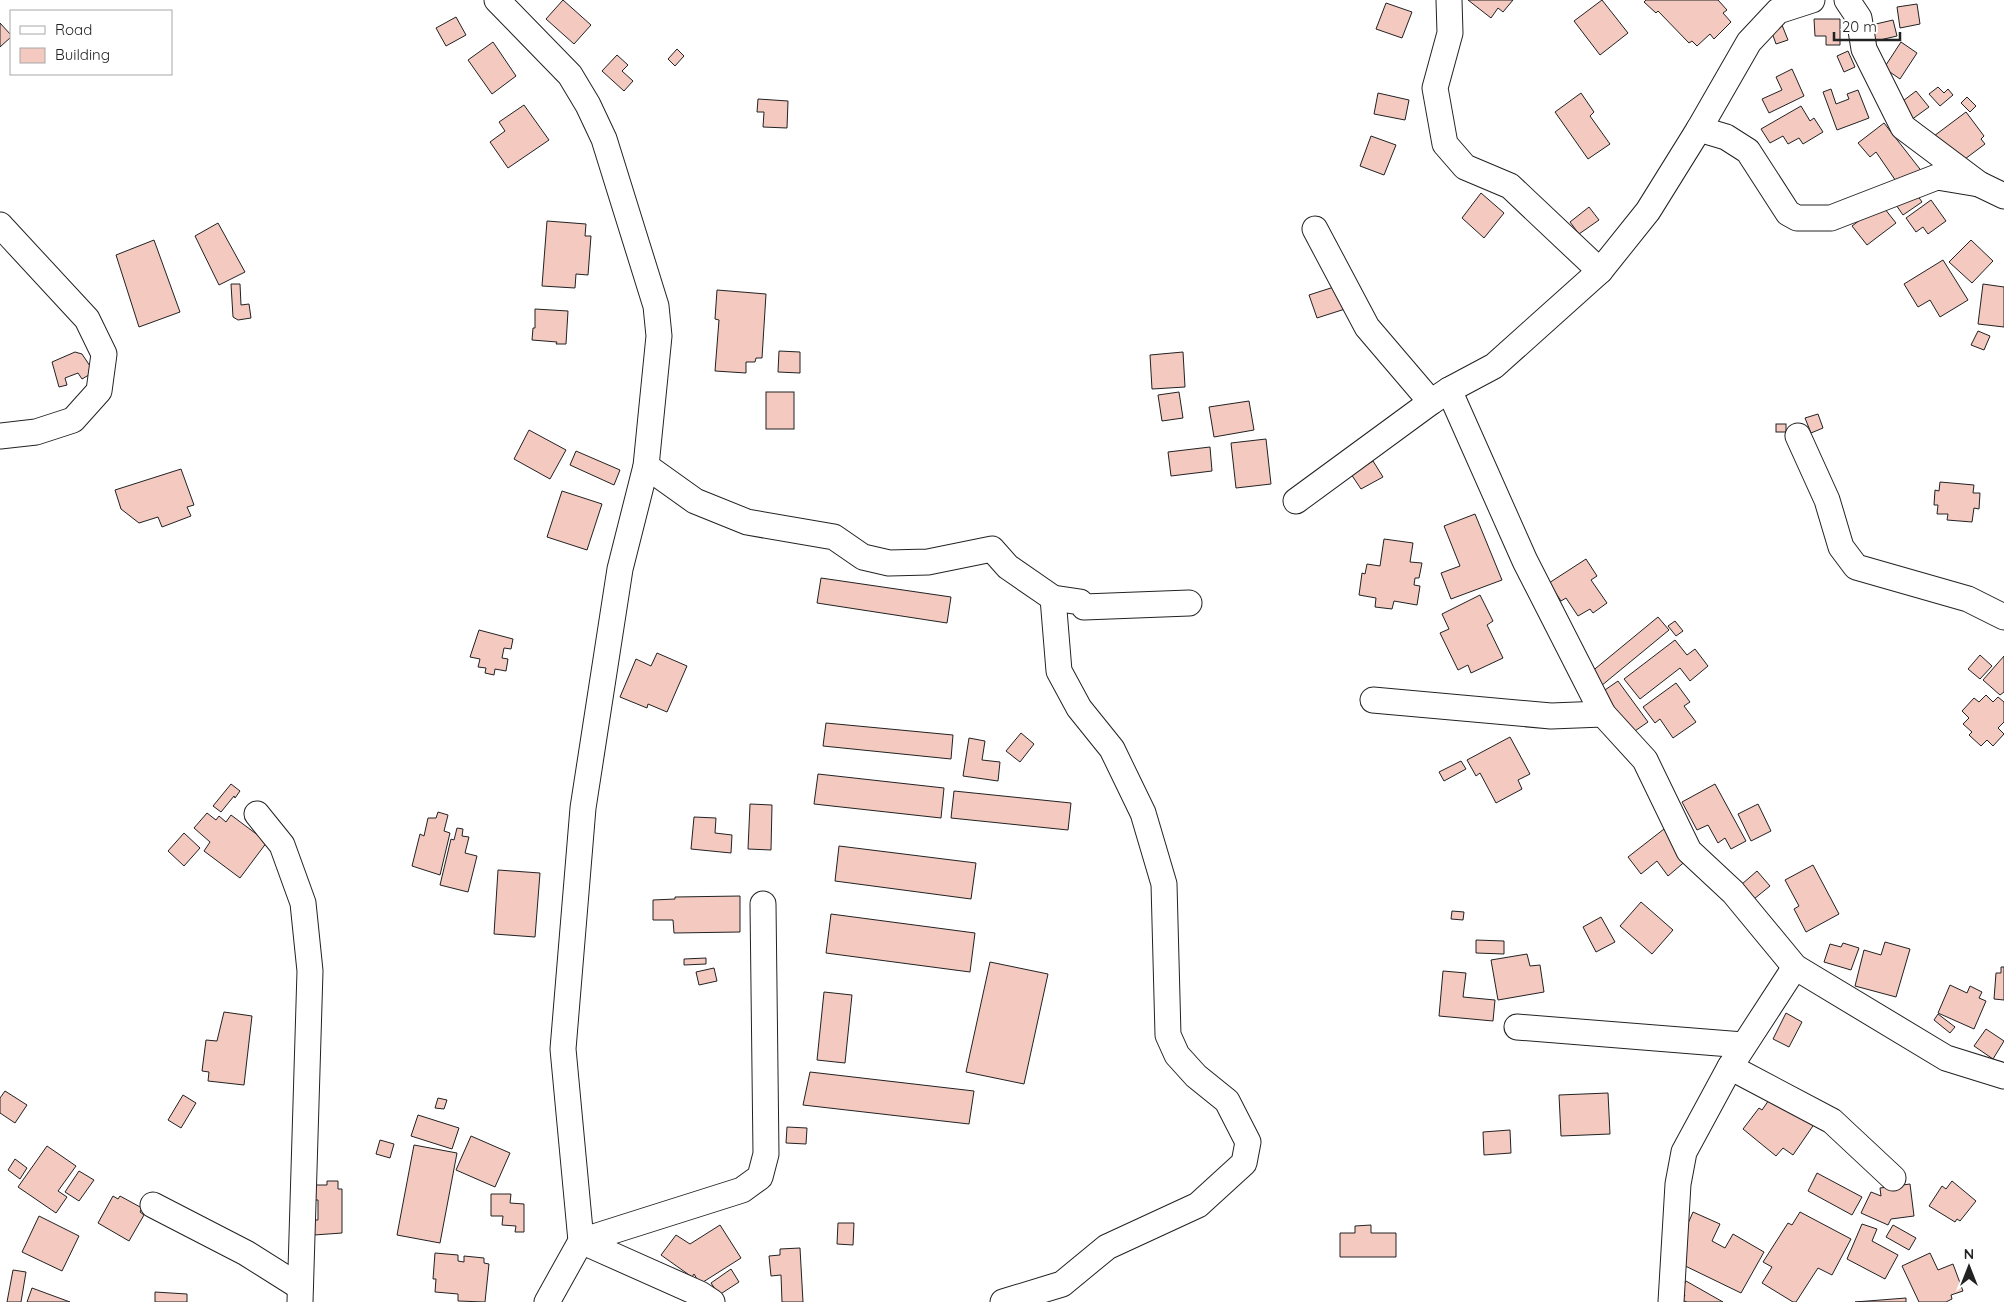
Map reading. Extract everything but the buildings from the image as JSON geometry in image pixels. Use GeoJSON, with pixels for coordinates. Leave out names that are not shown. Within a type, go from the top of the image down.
{"type":"FeatureCollection","features":[{"type":"Feature","properties":{"kind":"street"},"geometry":{"type":"LineString","coordinates":[[497,0],[570,75],[588,105],[604,139],[656,306],[659,336],[646,466],[620,569],[583,808],[563,1049],[581,1242],[547,1302]]}},
{"type":"Feature","properties":{"kind":"street"},"geometry":{"type":"LineString","coordinates":[[1449,0],[1450,34],[1435,88],[1445,144],[1465,167],[1510,186],[1600,271]]}},
{"type":"Feature","properties":{"kind":"street"},"geometry":{"type":"LineString","coordinates":[[1296,501],[1440,396],[1494,366],[1600,271],[1648,211],[1699,130],[1749,42],[1778,11],[1812,0]]}},
{"type":"Feature","properties":{"kind":"street"},"geometry":{"type":"LineString","coordinates":[[1847,0],[1859,18],[1864,49],[1903,127],[1979,184],[2004,196]]}},
{"type":"Feature","properties":{"kind":"street"},"geometry":{"type":"LineString","coordinates":[[1699,130],[1726,137],[1748,151],[1788,213],[1797,218],[1831,218],[1937,178],[1979,184]]}},
{"type":"Feature","properties":{"kind":"street"},"geometry":{"type":"LineString","coordinates":[[0,224],[87,319],[104,354],[99,391],[73,420],[36,432],[0,436]]}},
{"type":"Feature","properties":{"kind":"street"},"geometry":{"type":"LineString","coordinates":[[1315,229],[1367,327],[1440,396],[1603,714],[1645,760],[1689,851],[1733,892],[1795,967],[1946,1058],[2004,1076]]}},
{"type":"Feature","properties":{"kind":"street"},"geometry":{"type":"LineString","coordinates":[[1798,436],[1827,500],[1841,547],[1856,568],[1968,599],[2004,618]]}},
{"type":"Feature","properties":{"kind":"street"},"geometry":{"type":"LineString","coordinates":[[646,466],[695,501],[747,522],[834,537],[863,557],[889,563],[928,562],[992,548],[1008,567],[1053,598],[1080,602],[1084,607],[1189,604]]}},
{"type":"Feature","properties":{"kind":"street"},"geometry":{"type":"LineString","coordinates":[[1004,1302],[1062,1284],[1107,1247],[1198,1206],[1244,1162],[1248,1142],[1227,1101],[1189,1069],[1177,1055],[1168,1034],[1164,884],[1143,813],[1112,749],[1079,708],[1059,671],[1053,598]]}},
{"type":"Feature","properties":{"kind":"street"},"geometry":{"type":"LineString","coordinates":[[1373,700],[1551,716],[1603,714]]}},
{"type":"Feature","properties":{"kind":"street"},"geometry":{"type":"LineString","coordinates":[[257,814],[282,845],[303,903],[310,971],[300,1294]]}},
{"type":"Feature","properties":{"kind":"street"},"geometry":{"type":"LineString","coordinates":[[581,1242],[742,1190],[760,1178],[766,1154],[763,904]]}},
{"type":"Feature","properties":{"kind":"street"},"geometry":{"type":"LineString","coordinates":[[1671,1302],[1678,1184],[1684,1152],[1743,1045],[1795,967]]}},
{"type":"Feature","properties":{"kind":"street"},"geometry":{"type":"LineString","coordinates":[[1517,1026],[1743,1045]]}},
{"type":"Feature","properties":{"kind":"street"},"geometry":{"type":"LineString","coordinates":[[1730,1067],[1832,1121],[1893,1178]]}},
{"type":"Feature","properties":{"kind":"street"},"geometry":{"type":"LineString","coordinates":[[153,1206],[246,1253],[300,1294]]}},
{"type":"Feature","properties":{"kind":"street"},"geometry":{"type":"LineString","coordinates":[[581,1242],[700,1294],[712,1302]]}}]}
